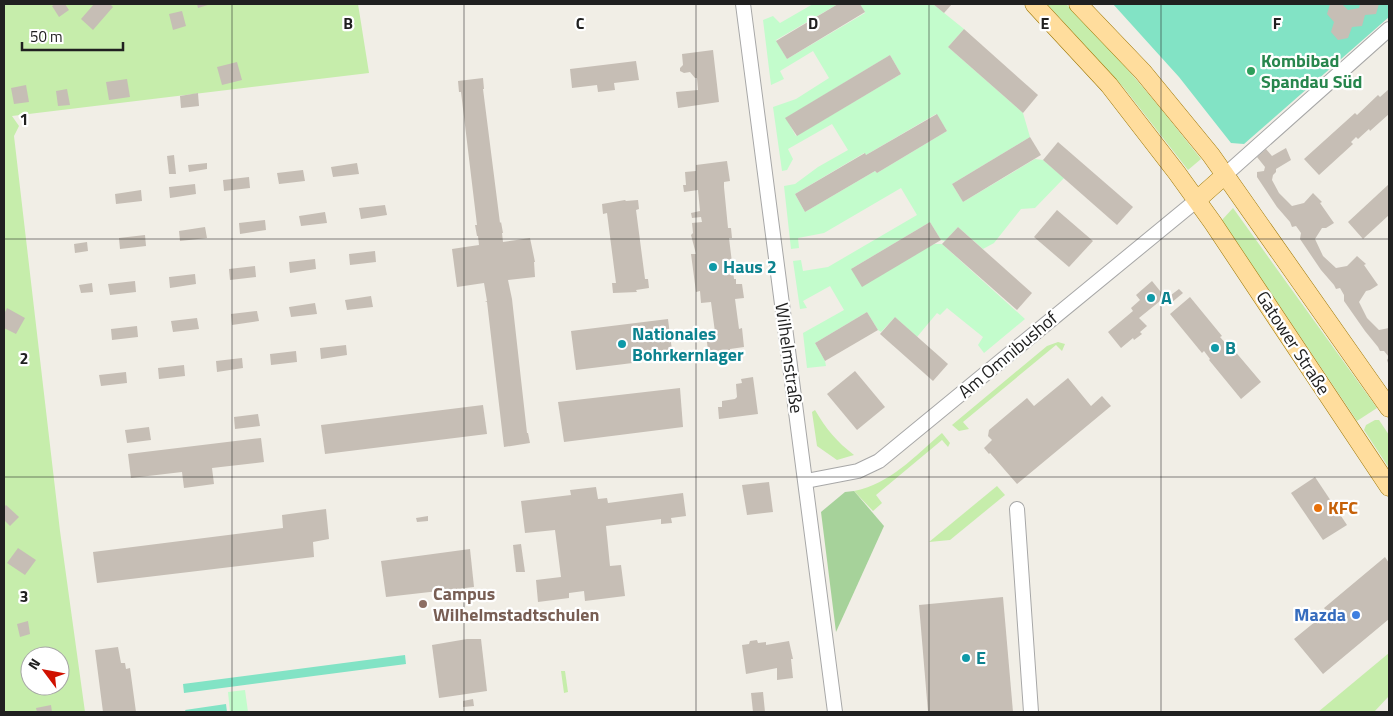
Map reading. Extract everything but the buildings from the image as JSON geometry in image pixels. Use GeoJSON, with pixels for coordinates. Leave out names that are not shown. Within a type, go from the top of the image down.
{"type":"FeatureCollection","features":[{"type":"Feature","properties":{"kind":"main road","name":"Gatower Straße"},"geometry":{"type":"LineString","coordinates":[[1034,4],[1109,85],[1162,152],[1389,487]]}},
{"type":"Feature","properties":{"kind":"main road"},"geometry":{"type":"LineString","coordinates":[[1078,4],[1143,72],[1211,155],[1389,408]]}},
{"type":"Feature","properties":{"kind":"main road"},"geometry":{"type":"LineString","coordinates":[[1196,200],[1225,175]]}},
{"type":"Feature","properties":{"kind":"street","name":"Wilhelmstraße"},"geometry":{"type":"LineString","coordinates":[[743,4],[835,712]]}},
{"type":"Feature","properties":{"kind":"street"},"geometry":{"type":"LineString","coordinates":[[1225,175],[1389,29]]}},
{"type":"Feature","properties":{"kind":"street","name":"Am Omnibushof"},"geometry":{"type":"LineString","coordinates":[[806,481],[858,471],[879,461],[1196,200]]}},
{"type":"Feature","properties":{"kind":"street"},"geometry":{"type":"LineString","coordinates":[[1017,509],[1031,712]]}},
{"type":"Feature","properties":{"kind":"green space"},"geometry":{"type":"Polygon","coordinates":[[[4,4],[358,4],[369,73],[12,116],[19,126],[14,136],[60,531],[85,712],[4,712],[4,4]]]}},
{"type":"Feature","properties":{"kind":"green space"},"geometry":{"type":"Polygon","coordinates":[[[813,4],[838,4],[776,40],[787,59],[865,13],[860,4],[933,4],[964,29],[948,47],[1023,113],[1030,137],[952,184],[963,202],[1035,159],[1043,160],[1064,178],[1035,208],[1021,209],[994,243],[983,249],[958,227],[945,241],[941,240],[930,222],[851,269],[935,244],[942,244],[1025,319],[984,353],[978,345],[983,337],[947,308],[940,315],[937,313],[917,337],[895,317],[881,332],[867,312],[815,343],[826,366],[807,368],[803,333],[844,310],[830,286],[803,301],[807,308],[800,309],[793,261],[801,260],[803,271],[828,267],[917,215],[901,188],[824,233],[798,238],[799,248],[791,249],[784,186],[795,184],[818,167],[848,150],[832,124],[788,149],[793,159],[787,170],[782,171],[773,107],[796,99],[829,78],[813,51],[780,71],[784,79],[771,85],[763,20],[773,16],[780,23],[813,4]],[[890,55],[786,118],[796,136],[901,74],[890,55]],[[936,114],[866,155],[864,153],[795,194],[805,212],[875,171],[877,173],[947,131],[936,114]]]}},
{"type":"Feature","properties":{"kind":"green space"},"geometry":{"type":"Polygon","coordinates":[[[1047,4],[1066,4],[1102,40],[1201,159],[1188,170],[1124,88],[1047,4]]]}},
{"type":"Feature","properties":{"kind":"green space","name":"Kombibad Spandau Süd"},"geometry":{"type":"Polygon","coordinates":[[[1113,4],[1389,4],[1389,17],[1244,144],[1231,143],[1179,77],[1113,4]]]}},
{"type":"Feature","properties":{"kind":"green space"},"geometry":{"type":"Polygon","coordinates":[[[1233,208],[1377,408],[1357,421],[1222,220],[1233,208]]]}},
{"type":"Feature","properties":{"kind":"green space"},"geometry":{"type":"Polygon","coordinates":[[[1058,342],[1065,344],[1062,351],[1056,345],[963,422],[969,429],[959,431],[952,425],[1047,346],[1058,342]]]}},
{"type":"Feature","properties":{"kind":"green space"},"geometry":{"type":"Polygon","coordinates":[[[815,410],[832,435],[854,455],[837,460],[817,446],[812,412],[815,410]]]}},
{"type":"Feature","properties":{"kind":"green space"},"geometry":{"type":"Polygon","coordinates":[[[1379,420],[1389,435],[1389,468],[1364,430],[1366,425],[1379,420]]]}},
{"type":"Feature","properties":{"kind":"green space"},"geometry":{"type":"Polygon","coordinates":[[[942,433],[950,443],[948,447],[942,440],[876,495],[882,503],[873,511],[854,491],[891,476],[942,433]]]}},
{"type":"Feature","properties":{"kind":"green space"},"geometry":{"type":"Polygon","coordinates":[[[997,486],[1005,495],[950,540],[929,542],[997,486]]]}},
{"type":"Feature","properties":{"kind":"green space"},"geometry":{"type":"Polygon","coordinates":[[[854,491],[884,526],[836,632],[821,512],[845,492],[854,491]]]}},
{"type":"Feature","properties":{"kind":"green space"},"geometry":{"type":"Polygon","coordinates":[[[1389,653],[1389,696],[1374,712],[1318,712],[1389,653]]]}},
{"type":"Feature","properties":{"kind":"green space"},"geometry":{"type":"Polygon","coordinates":[[[405,655],[406,664],[184,693],[183,684],[405,655]]]}},
{"type":"Feature","properties":{"kind":"green space"},"geometry":{"type":"Polygon","coordinates":[[[561,671],[565,671],[568,692],[564,693],[561,671]]]}},
{"type":"Feature","properties":{"kind":"green space"},"geometry":{"type":"Polygon","coordinates":[[[245,690],[248,712],[230,712],[228,692],[245,690]]]}},
{"type":"Feature","properties":{"kind":"green space"},"geometry":{"type":"Polygon","coordinates":[[[226,704],[227,712],[186,712],[185,710],[226,704]]]}},
{"type":"Feature","properties":{"kind":"place","name":"Kombibad Spandau Süd"},"geometry":{"type":"Point","coordinates":[1251,71]}},
{"type":"Feature","properties":{"kind":"place","name":"Haus 2"},"geometry":{"type":"Point","coordinates":[713,267]}},
{"type":"Feature","properties":{"kind":"place","name":"A"},"geometry":{"type":"Point","coordinates":[1151,298]}},
{"type":"Feature","properties":{"kind":"place","name":"Nationales Bohrkernlager"},"geometry":{"type":"Point","coordinates":[622,344]}},
{"type":"Feature","properties":{"kind":"place","name":"B"},"geometry":{"type":"Point","coordinates":[1215,348]}},
{"type":"Feature","properties":{"kind":"place","name":"KFC"},"geometry":{"type":"Point","coordinates":[1318,508]}},
{"type":"Feature","properties":{"kind":"place","name":"Campus Wilhelmstadtschulen"},"geometry":{"type":"Point","coordinates":[423,604]}},
{"type":"Feature","properties":{"kind":"place","name":"Mazda"},"geometry":{"type":"Point","coordinates":[1356,615]}},
{"type":"Feature","properties":{"kind":"place","name":"E"},"geometry":{"type":"Point","coordinates":[966,658]}}]}
